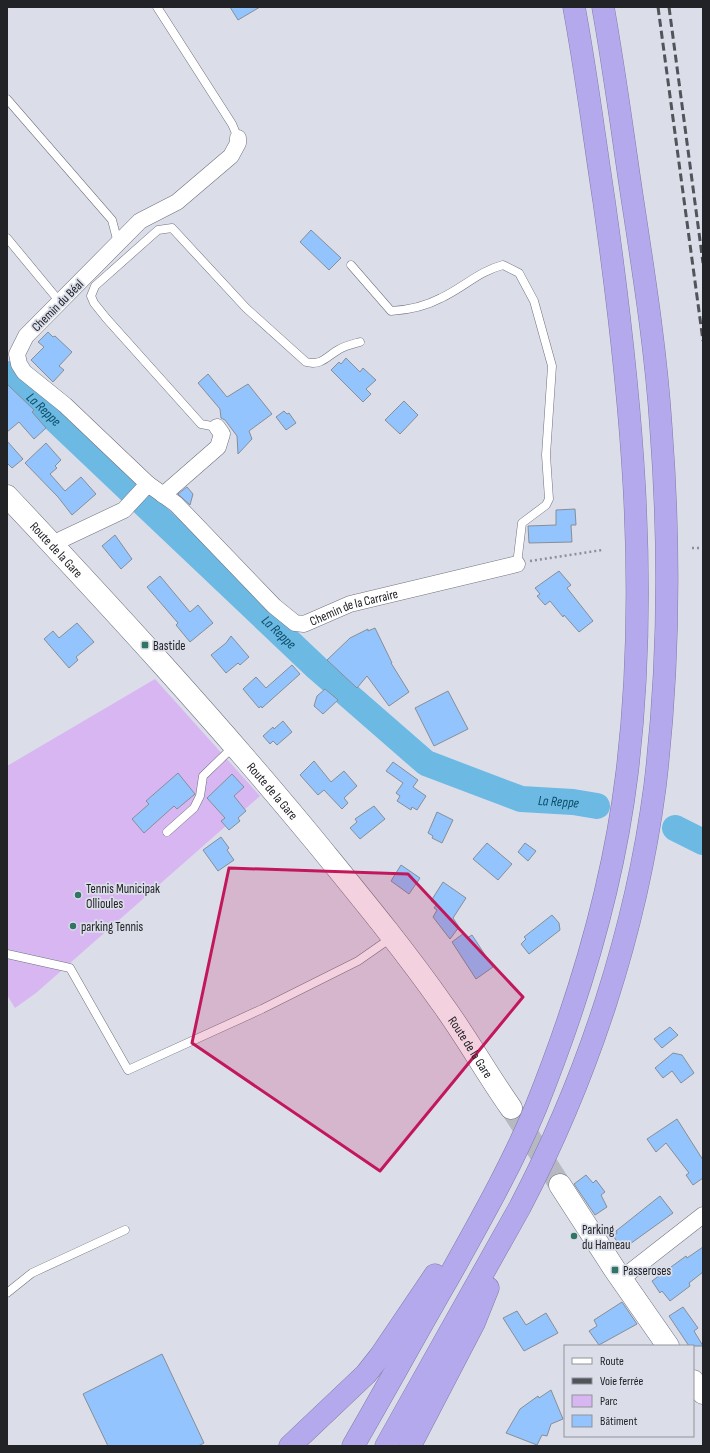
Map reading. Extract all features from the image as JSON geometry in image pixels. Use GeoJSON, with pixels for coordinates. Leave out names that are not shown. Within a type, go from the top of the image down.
{"type":"FeatureCollection","features":[{"type":"Feature","properties":{"kind":"highway"},"geometry":{"type":"LineString","coordinates":[[353,1446],[476,1228],[506,1171],[534,1111],[558,1049],[587,962],[614,850],[627,778],[637,654],[638,585],[632,432],[619,304],[574,7]]}},
{"type":"Feature","properties":{"kind":"highway"},"geometry":{"type":"LineString","coordinates":[[386,1446],[540,1170],[564,1112],[593,1040],[617,964],[642,857],[654,788],[661,729],[667,594],[666,526],[661,427],[647,296],[603,7]]}},
{"type":"Feature","properties":{"kind":"highway"},"geometry":{"type":"LineString","coordinates":[[410,1446],[474,1323],[520,1207]]}},
{"type":"Feature","properties":{"kind":"highway"},"geometry":{"type":"LineString","coordinates":[[290,1446],[366,1374],[382,1356],[428,1284],[476,1228]]}},
{"type":"Feature","properties":{"kind":"street","name":"Chemin du Béal"},"geometry":{"type":"LineString","coordinates":[[148,484],[66,405],[24,372],[17,354],[26,336],[118,242],[140,221],[177,202],[231,156],[238,143],[238,138]]}},
{"type":"Feature","properties":{"kind":"street"},"geometry":{"type":"LineString","coordinates":[[163,495],[218,447],[222,434],[217,427]]}},
{"type":"Feature","properties":{"kind":"street","name":"Chemin de la Carraire"},"geometry":{"type":"LineString","coordinates":[[148,484],[176,504],[277,609],[295,623],[304,624],[350,604],[517,564]]}},
{"type":"Feature","properties":{"kind":"street"},"geometry":{"type":"LineString","coordinates":[[52,544],[124,510],[148,484]]}},
{"type":"Feature","properties":{"kind":"street","name":"Route de la Gare"},"geometry":{"type":"LineString","coordinates":[[7,496],[235,745],[356,891],[444,1005],[511,1108]]}},
{"type":"Feature","properties":{"kind":"street"},"geometry":{"type":"LineString","coordinates":[[560,1185],[621,1279],[648,1325],[667,1345]]}},
{"type":"Feature","properties":{"kind":"street"},"geometry":{"type":"LineString","coordinates":[[621,1279],[703,1215]]}},
{"type":"Feature","properties":{"kind":"street"},"geometry":{"type":"LineString","coordinates":[[694,1381],[703,1394]]}},
{"type":"Feature","properties":{"kind":"lane"},"geometry":{"type":"LineString","coordinates":[[157,7],[232,124],[238,138]]}},
{"type":"Feature","properties":{"kind":"lane"},"geometry":{"type":"LineString","coordinates":[[7,99],[112,220],[118,242]]}},
{"type":"Feature","properties":{"kind":"lane"},"geometry":{"type":"LineString","coordinates":[[217,427],[201,424],[186,409],[106,318],[94,303],[91,296],[95,286],[158,230],[172,228],[246,308],[306,362],[313,364],[321,363],[339,350],[360,342]]}},
{"type":"Feature","properties":{"kind":"lane"},"geometry":{"type":"LineString","coordinates":[[7,238],[60,302]]}},
{"type":"Feature","properties":{"kind":"lane"},"geometry":{"type":"LineString","coordinates":[[351,265],[391,311],[406,310],[441,298],[494,267],[503,265],[519,272],[534,301],[552,366],[546,455],[549,499],[546,505],[522,523],[517,564]]}},
{"type":"Feature","properties":{"kind":"lane"},"geometry":{"type":"LineString","coordinates":[[167,832],[194,808],[200,796],[204,776],[235,745]]}},
{"type":"Feature","properties":{"kind":"lane"},"geometry":{"type":"LineString","coordinates":[[7,954],[70,968],[128,1070],[262,1009],[358,961],[392,938]]}},
{"type":"Feature","properties":{"kind":"lane"},"geometry":{"type":"LineString","coordinates":[[7,1293],[32,1273],[124,1230]]}},
{"type":"Feature","properties":{"kind":"path"},"geometry":{"type":"LineString","coordinates":[[692,548],[703,548]]}},
{"type":"Feature","properties":{"kind":"path"},"geometry":{"type":"LineString","coordinates":[[517,564],[602,550]]}},
{"type":"Feature","properties":{"kind":"highlighted area"},"geometry":{"type":"Polygon","coordinates":[[[229,868],[408,874],[523,997],[380,1171],[192,1043],[229,868]]]}},
{"type":"Feature","properties":{"kind":"green space","name":"Tennis Municipak Ollioules"},"geometry":{"type":"Polygon","coordinates":[[[155,679],[260,796],[36,993],[15,1008],[7,995],[7,766],[155,679]]]}},
{"type":"Feature","properties":{"kind":"building"},"geometry":{"type":"Polygon","coordinates":[[[230,7],[260,7],[238,20],[230,7]]]}},
{"type":"Feature","properties":{"kind":"building"},"geometry":{"type":"Polygon","coordinates":[[[311,230],[341,258],[329,270],[300,242],[311,230]]]}},
{"type":"Feature","properties":{"kind":"building"},"geometry":{"type":"Polygon","coordinates":[[[48,332],[53,337],[55,336],[72,352],[59,366],[64,370],[53,382],[31,360],[44,347],[38,342],[48,332]]]}},
{"type":"Feature","properties":{"kind":"building"},"geometry":{"type":"Polygon","coordinates":[[[346,358],[360,372],[363,368],[376,380],[366,389],[371,394],[363,402],[331,370],[339,362],[341,364],[346,358]]]}},
{"type":"Feature","properties":{"kind":"building"},"geometry":{"type":"Polygon","coordinates":[[[208,374],[227,397],[248,384],[272,414],[249,431],[252,439],[238,454],[237,436],[225,420],[221,418],[220,409],[198,383],[208,374]]]}},
{"type":"Feature","properties":{"kind":"building"},"geometry":{"type":"Polygon","coordinates":[[[7,384],[34,410],[32,412],[46,428],[34,439],[19,422],[7,432],[7,384]]]}},
{"type":"Feature","properties":{"kind":"building"},"geometry":{"type":"Polygon","coordinates":[[[404,401],[418,415],[400,434],[385,420],[404,401]]]}},
{"type":"Feature","properties":{"kind":"building"},"geometry":{"type":"Polygon","coordinates":[[[284,411],[287,414],[289,413],[296,423],[286,430],[276,417],[284,411]]]}},
{"type":"Feature","properties":{"kind":"building"},"geometry":{"type":"Polygon","coordinates":[[[7,441],[23,459],[12,468],[7,463],[7,441]]]}},
{"type":"Feature","properties":{"kind":"building"},"geometry":{"type":"Polygon","coordinates":[[[46,443],[61,460],[55,466],[57,468],[50,474],[65,491],[81,477],[96,494],[72,515],[58,497],[25,463],[46,443]]]}},
{"type":"Feature","properties":{"kind":"building"},"geometry":{"type":"Polygon","coordinates":[[[187,487],[193,494],[190,505],[178,494],[187,487]]]}},
{"type":"Feature","properties":{"kind":"building"},"geometry":{"type":"Polygon","coordinates":[[[575,509],[576,525],[571,525],[572,542],[529,543],[528,526],[556,525],[556,510],[575,509]]]}},
{"type":"Feature","properties":{"kind":"building"},"geometry":{"type":"Polygon","coordinates":[[[115,535],[132,559],[121,569],[102,546],[115,535]]]}},
{"type":"Feature","properties":{"kind":"building"},"geometry":{"type":"Polygon","coordinates":[[[559,571],[571,585],[567,588],[593,621],[579,632],[564,615],[563,617],[550,601],[545,605],[537,596],[540,594],[535,588],[559,571]]]}},
{"type":"Feature","properties":{"kind":"building"},"geometry":{"type":"Polygon","coordinates":[[[160,576],[190,612],[198,605],[213,623],[190,642],[176,625],[178,623],[147,587],[160,576]]]}},
{"type":"Feature","properties":{"kind":"building"},"geometry":{"type":"Polygon","coordinates":[[[77,623],[94,642],[76,657],[78,660],[69,668],[44,639],[53,631],[59,638],[77,623]]]}},
{"type":"Feature","properties":{"kind":"building"},"geometry":{"type":"Polygon","coordinates":[[[375,628],[391,663],[409,692],[389,706],[367,676],[357,688],[327,660],[350,638],[368,629],[368,631],[375,628]]]}},
{"type":"Feature","properties":{"kind":"building"},"geometry":{"type":"Polygon","coordinates":[[[231,636],[249,657],[240,665],[238,663],[226,673],[211,655],[226,643],[231,636]]]}},
{"type":"Feature","properties":{"kind":"building"},"geometry":{"type":"Polygon","coordinates":[[[292,665],[300,674],[262,708],[261,706],[259,708],[243,689],[256,677],[266,688],[292,665]]]}},
{"type":"Feature","properties":{"kind":"building"},"geometry":{"type":"Polygon","coordinates":[[[325,689],[338,700],[323,714],[314,706],[317,696],[325,689]]]}},
{"type":"Feature","properties":{"kind":"building"},"geometry":{"type":"Polygon","coordinates":[[[448,691],[468,729],[434,746],[415,708],[448,691]]]}},
{"type":"Feature","properties":{"kind":"building"},"geometry":{"type":"Polygon","coordinates":[[[283,721],[292,732],[277,745],[273,741],[270,744],[263,736],[283,721]]]}},
{"type":"Feature","properties":{"kind":"building"},"geometry":{"type":"Polygon","coordinates":[[[314,761],[331,782],[344,771],[357,786],[344,798],[348,803],[342,809],[324,790],[318,795],[300,775],[314,761]]]}},
{"type":"Feature","properties":{"kind":"building"},"geometry":{"type":"Polygon","coordinates":[[[393,762],[418,780],[413,787],[426,796],[417,810],[412,807],[411,810],[397,801],[400,796],[396,793],[403,783],[386,771],[393,762]]]}},
{"type":"Feature","properties":{"kind":"building"},"geometry":{"type":"Polygon","coordinates":[[[178,773],[195,794],[177,809],[174,806],[144,833],[132,819],[149,804],[146,801],[178,773]]]}},
{"type":"Feature","properties":{"kind":"building"},"geometry":{"type":"Polygon","coordinates":[[[232,774],[244,787],[234,796],[246,811],[238,818],[240,821],[229,830],[221,821],[225,818],[207,798],[232,774]]]}},
{"type":"Feature","properties":{"kind":"building"},"geometry":{"type":"Polygon","coordinates":[[[374,806],[385,819],[360,839],[350,828],[357,822],[355,819],[374,806]]]}},
{"type":"Feature","properties":{"kind":"building"},"geometry":{"type":"Polygon","coordinates":[[[437,812],[453,820],[442,843],[432,838],[433,836],[428,833],[437,812]]]}},
{"type":"Feature","properties":{"kind":"building"},"geometry":{"type":"Polygon","coordinates":[[[221,837],[229,848],[227,850],[234,860],[218,871],[203,850],[221,837]]]}},
{"type":"Feature","properties":{"kind":"building"},"geometry":{"type":"Polygon","coordinates":[[[487,843],[512,864],[498,880],[473,859],[487,843]]]}},
{"type":"Feature","properties":{"kind":"building"},"geometry":{"type":"Polygon","coordinates":[[[525,843],[536,851],[528,861],[518,852],[525,843]]]}},
{"type":"Feature","properties":{"kind":"building"},"geometry":{"type":"Polygon","coordinates":[[[401,865],[420,878],[409,894],[391,881],[401,865]]]}},
{"type":"Feature","properties":{"kind":"building"},"geometry":{"type":"Polygon","coordinates":[[[443,882],[466,898],[453,918],[459,927],[450,939],[433,917],[437,910],[434,908],[436,905],[431,901],[443,882]]]}},
{"type":"Feature","properties":{"kind":"building"},"geometry":{"type":"Polygon","coordinates":[[[552,915],[559,923],[560,930],[529,954],[521,944],[526,939],[524,937],[552,915]]]}},
{"type":"Feature","properties":{"kind":"building"},"geometry":{"type":"Polygon","coordinates":[[[464,933],[467,938],[472,935],[493,967],[476,979],[452,942],[464,933]]]}},
{"type":"Feature","properties":{"kind":"building"},"geometry":{"type":"Polygon","coordinates":[[[670,1027],[678,1035],[662,1048],[654,1039],[670,1027]]]}},
{"type":"Feature","properties":{"kind":"building"},"geometry":{"type":"Polygon","coordinates":[[[673,1053],[682,1055],[694,1073],[681,1083],[672,1071],[663,1078],[655,1068],[673,1053]]]}},
{"type":"Feature","properties":{"kind":"building"},"geometry":{"type":"Polygon","coordinates":[[[677,1119],[703,1160],[703,1178],[693,1185],[686,1175],[689,1173],[666,1143],[656,1152],[647,1139],[677,1119]]]}},
{"type":"Feature","properties":{"kind":"building"},"geometry":{"type":"Polygon","coordinates":[[[586,1175],[593,1183],[596,1180],[605,1192],[601,1195],[607,1207],[595,1215],[574,1184],[586,1175]]]}},
{"type":"Feature","properties":{"kind":"building"},"geometry":{"type":"Polygon","coordinates":[[[660,1196],[673,1213],[623,1249],[613,1236],[617,1233],[616,1231],[660,1196]]]}},
{"type":"Feature","properties":{"kind":"building"},"geometry":{"type":"Polygon","coordinates":[[[703,1247],[703,1272],[689,1283],[690,1286],[670,1301],[662,1291],[660,1293],[652,1281],[686,1256],[687,1258],[703,1247]]]}},
{"type":"Feature","properties":{"kind":"building"},"geometry":{"type":"Polygon","coordinates":[[[622,1302],[637,1324],[599,1345],[589,1331],[597,1326],[594,1320],[622,1302]]]}},
{"type":"Feature","properties":{"kind":"building"},"geometry":{"type":"Polygon","coordinates":[[[683,1307],[698,1328],[694,1331],[703,1346],[688,1345],[669,1316],[683,1307]]]}},
{"type":"Feature","properties":{"kind":"building"},"geometry":{"type":"Polygon","coordinates":[[[517,1311],[526,1325],[546,1313],[558,1333],[524,1351],[503,1318],[517,1311]]]}},
{"type":"Feature","properties":{"kind":"building"},"geometry":{"type":"Polygon","coordinates":[[[162,1354],[204,1443],[198,1446],[108,1446],[83,1394],[162,1354]]]}},
{"type":"Feature","properties":{"kind":"building"},"geometry":{"type":"Polygon","coordinates":[[[551,1390],[563,1419],[551,1424],[547,1436],[542,1435],[537,1445],[506,1433],[520,1409],[538,1396],[539,1398],[551,1390]]]}},
{"type":"Feature","properties":{"kind":"waterway","name":"La Reppe"},"geometry":{"type":"LineString","coordinates":[[7,374],[317,668],[426,763],[521,799],[573,802],[597,806]]}},
{"type":"Feature","properties":{"kind":"waterway","name":"La Reppe"},"geometry":{"type":"LineString","coordinates":[[675,828],[703,842]]}},
{"type":"Feature","properties":{"kind":"tunnel"},"geometry":{"type":"LineString","coordinates":[[511,1108],[560,1185]]}},
{"type":"Feature","properties":{"kind":"railway"},"geometry":{"type":"LineString","coordinates":[[658,7],[703,341]]}},
{"type":"Feature","properties":{"kind":"railway"},"geometry":{"type":"LineString","coordinates":[[669,7],[703,263]]}},
{"type":"Feature","properties":{"kind":"place","name":"Bastide"},"geometry":{"type":"Point","coordinates":[145,645]}},
{"type":"Feature","properties":{"kind":"place","name":"Tennis Municipak Ollioules"},"geometry":{"type":"Point","coordinates":[78,895]}},
{"type":"Feature","properties":{"kind":"place","name":"parking Tennis"},"geometry":{"type":"Point","coordinates":[73,926]}},
{"type":"Feature","properties":{"kind":"place","name":"Parking du Hameau"},"geometry":{"type":"Point","coordinates":[574,1236]}},
{"type":"Feature","properties":{"kind":"place","name":"Passeroses"},"geometry":{"type":"Point","coordinates":[615,1270]}}]}
